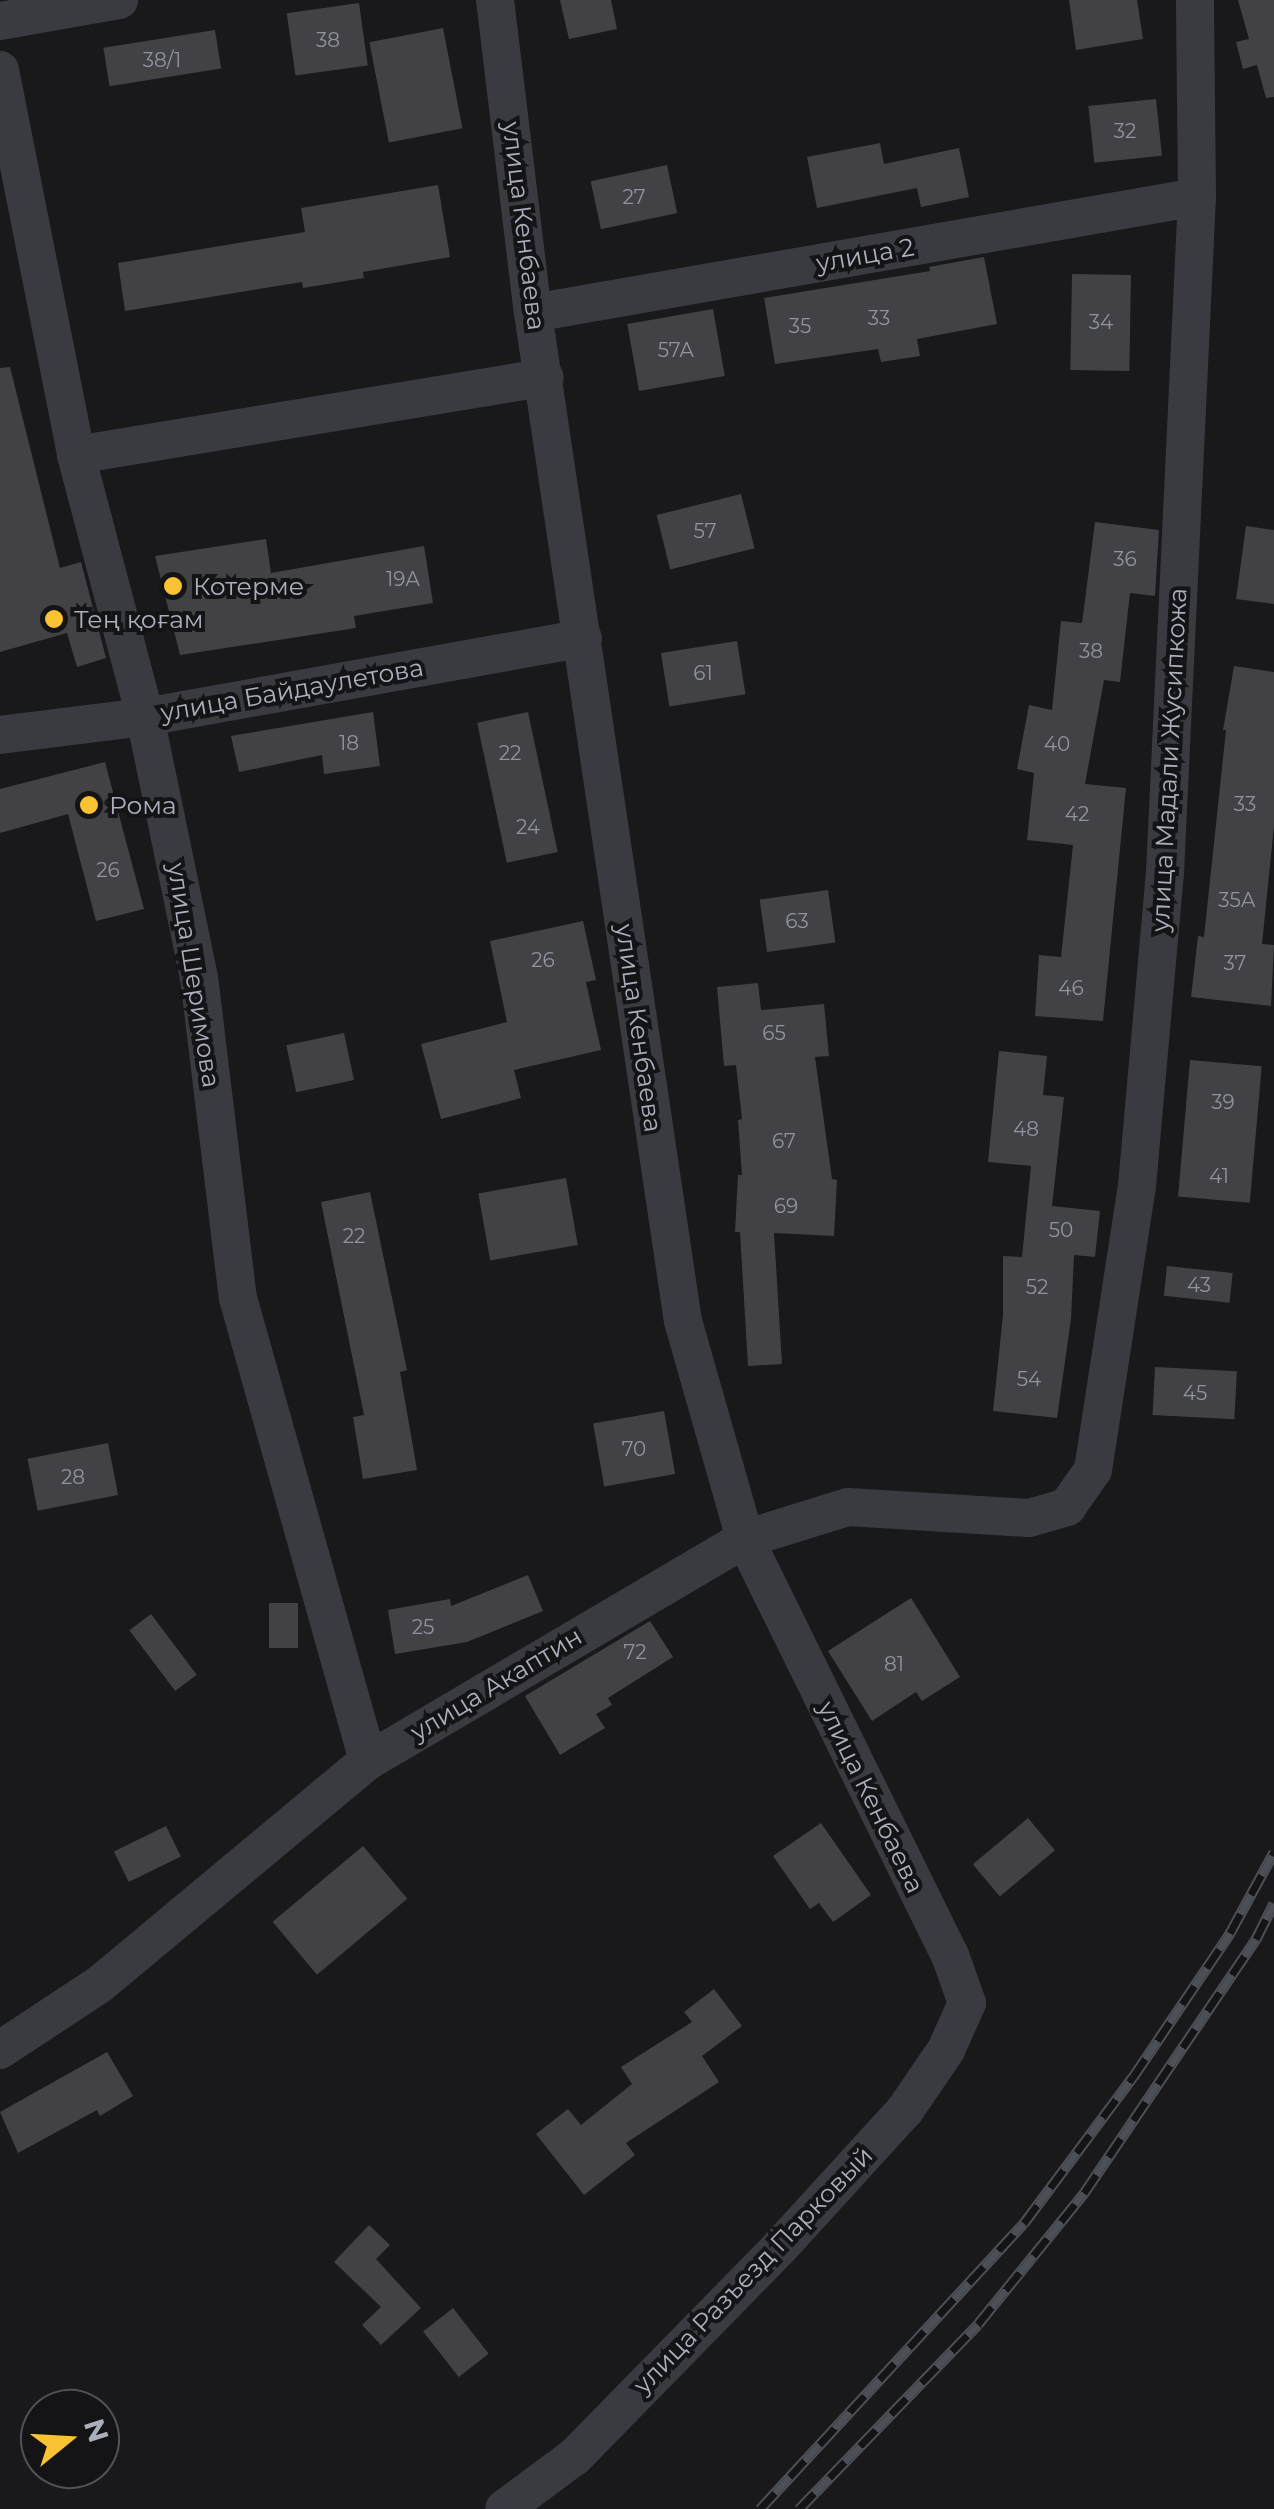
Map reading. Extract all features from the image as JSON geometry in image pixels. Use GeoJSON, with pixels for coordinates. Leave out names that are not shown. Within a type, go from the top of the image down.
{"type":"FeatureCollection","features":[{"type":"Feature","properties":{"kind":"street"},"geometry":{"type":"LineString","coordinates":[[0,21],[118,0]]}},
{"type":"Feature","properties":{"kind":"street","name":"улица Кенбаева"},"geometry":{"type":"LineString","coordinates":[[495,0],[534,313],[683,1322],[745,1538],[950,1955],[968,2003]]}},
{"type":"Feature","properties":{"kind":"street","name":"улица Мадали Жусипкожа"},"geometry":{"type":"LineString","coordinates":[[1067,1507],[1093,1470],[1136,1186],[1165,873],[1196,197],[1196,0]]}},
{"type":"Feature","properties":{"kind":"street","name":"улица Шеримова"},"geometry":{"type":"LineString","coordinates":[[0,70],[76,455],[145,717],[199,977],[238,1298],[368,1761]]}},
{"type":"Feature","properties":{"kind":"street","name":"улица 2"},"geometry":{"type":"LineString","coordinates":[[534,313],[1196,197]]}},
{"type":"Feature","properties":{"kind":"street"},"geometry":{"type":"LineString","coordinates":[[76,455],[545,377]]}},
{"type":"Feature","properties":{"kind":"street","name":"улица Байдаулетова"},"geometry":{"type":"LineString","coordinates":[[0,735],[145,717],[583,638]]}},
{"type":"Feature","properties":{"kind":"street","name":"улица Акаптин"},"geometry":{"type":"LineString","coordinates":[[0,2050],[100,1984],[368,1761],[745,1538],[848,1507],[1029,1518],[1067,1507]]}},
{"type":"Feature","properties":{"kind":"street","name":"улица Разъезд Парковый"},"geometry":{"type":"LineString","coordinates":[[504,2509],[574,2457],[780,2248],[905,2110],[946,2050],[968,2003]]}},
{"type":"Feature","properties":{"kind":"building"},"geometry":{"type":"Polygon","coordinates":[[[560,0],[611,0],[617,29],[569,39],[560,0]]]}},
{"type":"Feature","properties":{"kind":"building"},"geometry":{"type":"Polygon","coordinates":[[[1069,0],[1137,0],[1143,39],[1076,50],[1069,0]]]}},
{"type":"Feature","properties":{"kind":"building"},"geometry":{"type":"Polygon","coordinates":[[[1238,0],[1274,0],[1274,97],[1266,98],[1257,65],[1243,69],[1236,42],[1249,39],[1238,0]]]}},
{"type":"Feature","properties":{"kind":"building"},"geometry":{"type":"Polygon","coordinates":[[[359,3],[368,65],[295,76],[287,13],[359,3]]]}},
{"type":"Feature","properties":{"kind":"building"},"geometry":{"type":"Polygon","coordinates":[[[443,28],[462,128],[389,142],[369,42],[443,28]]]}},
{"type":"Feature","properties":{"kind":"building"},"geometry":{"type":"Polygon","coordinates":[[[215,30],[221,69],[109,86],[103,48],[215,30]]]}},
{"type":"Feature","properties":{"kind":"building"},"geometry":{"type":"Polygon","coordinates":[[[1156,99],[1162,156],[1094,163],[1088,106],[1156,99]]]}},
{"type":"Feature","properties":{"kind":"building"},"geometry":{"type":"Polygon","coordinates":[[[880,143],[884,164],[959,148],[969,197],[921,207],[917,188],[817,208],[807,157],[880,143]]]}},
{"type":"Feature","properties":{"kind":"building"},"geometry":{"type":"Polygon","coordinates":[[[667,165],[677,213],[601,229],[591,181],[667,165]]]}},
{"type":"Feature","properties":{"kind":"building"},"geometry":{"type":"Polygon","coordinates":[[[438,185],[450,257],[363,272],[364,278],[303,288],[302,282],[125,311],[118,263],[305,232],[301,208],[438,185]]]}},
{"type":"Feature","properties":{"kind":"building"},"geometry":{"type":"Polygon","coordinates":[[[984,257],[997,324],[917,339],[920,356],[881,362],[878,349],[775,364],[764,298],[930,271],[929,267],[984,257]]]}},
{"type":"Feature","properties":{"kind":"building"},"geometry":{"type":"Polygon","coordinates":[[[1072,274],[1131,275],[1129,371],[1070,370],[1072,274]]]}},
{"type":"Feature","properties":{"kind":"building"},"geometry":{"type":"Polygon","coordinates":[[[713,309],[725,376],[639,391],[627,324],[713,309]]]}},
{"type":"Feature","properties":{"kind":"building"},"geometry":{"type":"Polygon","coordinates":[[[10,367],[60,568],[81,562],[106,658],[77,667],[67,633],[0,652],[0,368],[10,367]]]}},
{"type":"Feature","properties":{"kind":"building"},"geometry":{"type":"Polygon","coordinates":[[[741,494],[755,548],[670,569],[657,515],[741,494]]]}},
{"type":"Feature","properties":{"kind":"building"},"geometry":{"type":"Polygon","coordinates":[[[1095,522],[1159,530],[1155,596],[1130,593],[1120,682],[1104,680],[1085,784],[1126,788],[1103,1021],[1035,1016],[1039,955],[1061,957],[1073,845],[1027,840],[1034,773],[1017,769],[1029,705],[1052,710],[1061,621],[1082,623],[1095,522]]]}},
{"type":"Feature","properties":{"kind":"building"},"geometry":{"type":"Polygon","coordinates":[[[1246,526],[1274,530],[1274,604],[1236,599],[1246,526]]]}},
{"type":"Feature","properties":{"kind":"building"},"geometry":{"type":"Polygon","coordinates":[[[266,539],[271,573],[424,546],[433,603],[354,616],[356,628],[180,655],[155,556],[266,539]]]}},
{"type":"Feature","properties":{"kind":"building"},"geometry":{"type":"Polygon","coordinates":[[[737,641],[745,694],[669,706],[661,653],[737,641]]]}},
{"type":"Feature","properties":{"kind":"building"},"geometry":{"type":"Polygon","coordinates":[[[1234,666],[1274,672],[1274,826],[1262,944],[1274,945],[1271,1006],[1191,997],[1198,936],[1204,937],[1223,730],[1234,666]]]}},
{"type":"Feature","properties":{"kind":"building"},"geometry":{"type":"Polygon","coordinates":[[[373,712],[380,766],[324,774],[322,755],[239,772],[231,736],[373,712]]]}},
{"type":"Feature","properties":{"kind":"building"},"geometry":{"type":"Polygon","coordinates":[[[528,712],[558,852],[507,863],[477,723],[528,712]]]}},
{"type":"Feature","properties":{"kind":"building"},"geometry":{"type":"Polygon","coordinates":[[[105,762],[144,909],[96,921],[68,814],[0,833],[0,789],[105,762]]]}},
{"type":"Feature","properties":{"kind":"building"},"geometry":{"type":"Polygon","coordinates":[[[828,890],[835,942],[767,952],[760,900],[828,890]]]}},
{"type":"Feature","properties":{"kind":"building"},"geometry":{"type":"Polygon","coordinates":[[[583,921],[596,980],[586,982],[601,1050],[514,1070],[521,1098],[441,1119],[421,1044],[507,1022],[490,941],[583,921]]]}},
{"type":"Feature","properties":{"kind":"building"},"geometry":{"type":"Polygon","coordinates":[[[758,983],[761,1010],[824,1004],[829,1056],[815,1057],[832,1179],[837,1180],[834,1236],[774,1233],[782,1364],[748,1366],[740,1232],[735,1232],[738,1175],[742,1175],[738,1120],[742,1119],[736,1065],[724,1066],[717,987],[758,983]]]}},
{"type":"Feature","properties":{"kind":"building"},"geometry":{"type":"Polygon","coordinates":[[[344,1033],[354,1080],[296,1092],[286,1045],[344,1033]]]}},
{"type":"Feature","properties":{"kind":"building"},"geometry":{"type":"Polygon","coordinates":[[[999,1051],[1047,1056],[1043,1095],[1064,1097],[1052,1206],[1100,1211],[1095,1257],[1074,1255],[1071,1319],[1057,1418],[993,1411],[1003,1315],[1003,1256],[1022,1257],[1031,1166],[988,1162],[999,1051]]]}},
{"type":"Feature","properties":{"kind":"building"},"geometry":{"type":"Polygon","coordinates":[[[1190,1060],[1262,1066],[1250,1203],[1178,1196],[1190,1060]]]}},
{"type":"Feature","properties":{"kind":"building"},"geometry":{"type":"Polygon","coordinates":[[[566,1178],[578,1245],[490,1260],[478,1193],[566,1178]]]}},
{"type":"Feature","properties":{"kind":"building"},"geometry":{"type":"Polygon","coordinates":[[[370,1192],[407,1370],[400,1372],[417,1470],[363,1479],[353,1417],[364,1415],[321,1202],[370,1192]]]}},
{"type":"Feature","properties":{"kind":"building"},"geometry":{"type":"Polygon","coordinates":[[[1167,1266],[1233,1273],[1230,1303],[1164,1296],[1167,1266]]]}},
{"type":"Feature","properties":{"kind":"building"},"geometry":{"type":"Polygon","coordinates":[[[1155,1367],[1237,1371],[1234,1419],[1152,1415],[1155,1367]]]}},
{"type":"Feature","properties":{"kind":"building"},"geometry":{"type":"Polygon","coordinates":[[[664,1411],[675,1474],[604,1487],[593,1424],[664,1411]]]}},
{"type":"Feature","properties":{"kind":"building"},"geometry":{"type":"Polygon","coordinates":[[[108,1443],[118,1495],[38,1511],[28,1459],[108,1443]]]}},
{"type":"Feature","properties":{"kind":"building"},"geometry":{"type":"Polygon","coordinates":[[[528,1575],[543,1611],[467,1642],[395,1654],[388,1610],[450,1599],[451,1606],[528,1575]]]}},
{"type":"Feature","properties":{"kind":"building"},"geometry":{"type":"Polygon","coordinates":[[[911,1598],[960,1677],[922,1701],[916,1692],[872,1721],[828,1651],[911,1598]]]}},
{"type":"Feature","properties":{"kind":"building"},"geometry":{"type":"Polygon","coordinates":[[[269,1603],[298,1603],[298,1648],[269,1648],[269,1603]]]}},
{"type":"Feature","properties":{"kind":"building"},"geometry":{"type":"Polygon","coordinates":[[[151,1614],[197,1675],[175,1691],[129,1630],[151,1614]]]}},
{"type":"Feature","properties":{"kind":"building"},"geometry":{"type":"Polygon","coordinates":[[[650,1621],[673,1657],[608,1698],[612,1705],[596,1714],[605,1728],[560,1755],[525,1696],[650,1621]]]}},
{"type":"Feature","properties":{"kind":"building"},"geometry":{"type":"Polygon","coordinates":[[[1028,1818],[1055,1850],[1000,1896],[973,1864],[1028,1818]]]}},
{"type":"Feature","properties":{"kind":"building"},"geometry":{"type":"Polygon","coordinates":[[[821,1823],[871,1895],[833,1922],[819,1903],[810,1909],[773,1856],[821,1823]]]}},
{"type":"Feature","properties":{"kind":"building"},"geometry":{"type":"Polygon","coordinates":[[[166,1826],[181,1857],[129,1882],[114,1851],[166,1826]]]}},
{"type":"Feature","properties":{"kind":"building"},"geometry":{"type":"Polygon","coordinates":[[[363,1846],[407,1899],[317,1975],[273,1922],[363,1846]]]}},
{"type":"Feature","properties":{"kind":"building"},"geometry":{"type":"Polygon","coordinates":[[[714,1989],[742,2026],[702,2056],[719,2082],[626,2143],[635,2155],[584,2195],[536,2134],[568,2109],[581,2125],[632,2084],[621,2067],[692,2022],[684,2012],[714,1989]]]}},
{"type":"Feature","properties":{"kind":"building"},"geometry":{"type":"Polygon","coordinates":[[[107,2052],[133,2096],[100,2116],[97,2110],[18,2153],[0,2112],[107,2052]]]}},
{"type":"Feature","properties":{"kind":"building"},"geometry":{"type":"Polygon","coordinates":[[[369,2225],[390,2245],[376,2259],[421,2308],[381,2345],[362,2325],[381,2307],[334,2262],[369,2225]]]}},
{"type":"Feature","properties":{"kind":"building"},"geometry":{"type":"Polygon","coordinates":[[[453,2308],[489,2354],[459,2377],[423,2331],[453,2308]]]}},
{"type":"Feature","properties":{"kind":"railway"},"geometry":{"type":"LineString","coordinates":[[760,2509],[1024,2223],[1133,2077],[1230,1933],[1274,1852]]}},
{"type":"Feature","properties":{"kind":"railway"},"geometry":{"type":"LineString","coordinates":[[799,2509],[978,2324],[1084,2193],[1256,1939],[1274,1903]]}},
{"type":"Feature","properties":{"kind":"place","name":"Котерме"},"geometry":{"type":"Point","coordinates":[173,586]}},
{"type":"Feature","properties":{"kind":"place","name":"Тең қоғам"},"geometry":{"type":"Point","coordinates":[54,619]}},
{"type":"Feature","properties":{"kind":"place","name":"Рома"},"geometry":{"type":"Point","coordinates":[89,805]}}]}
